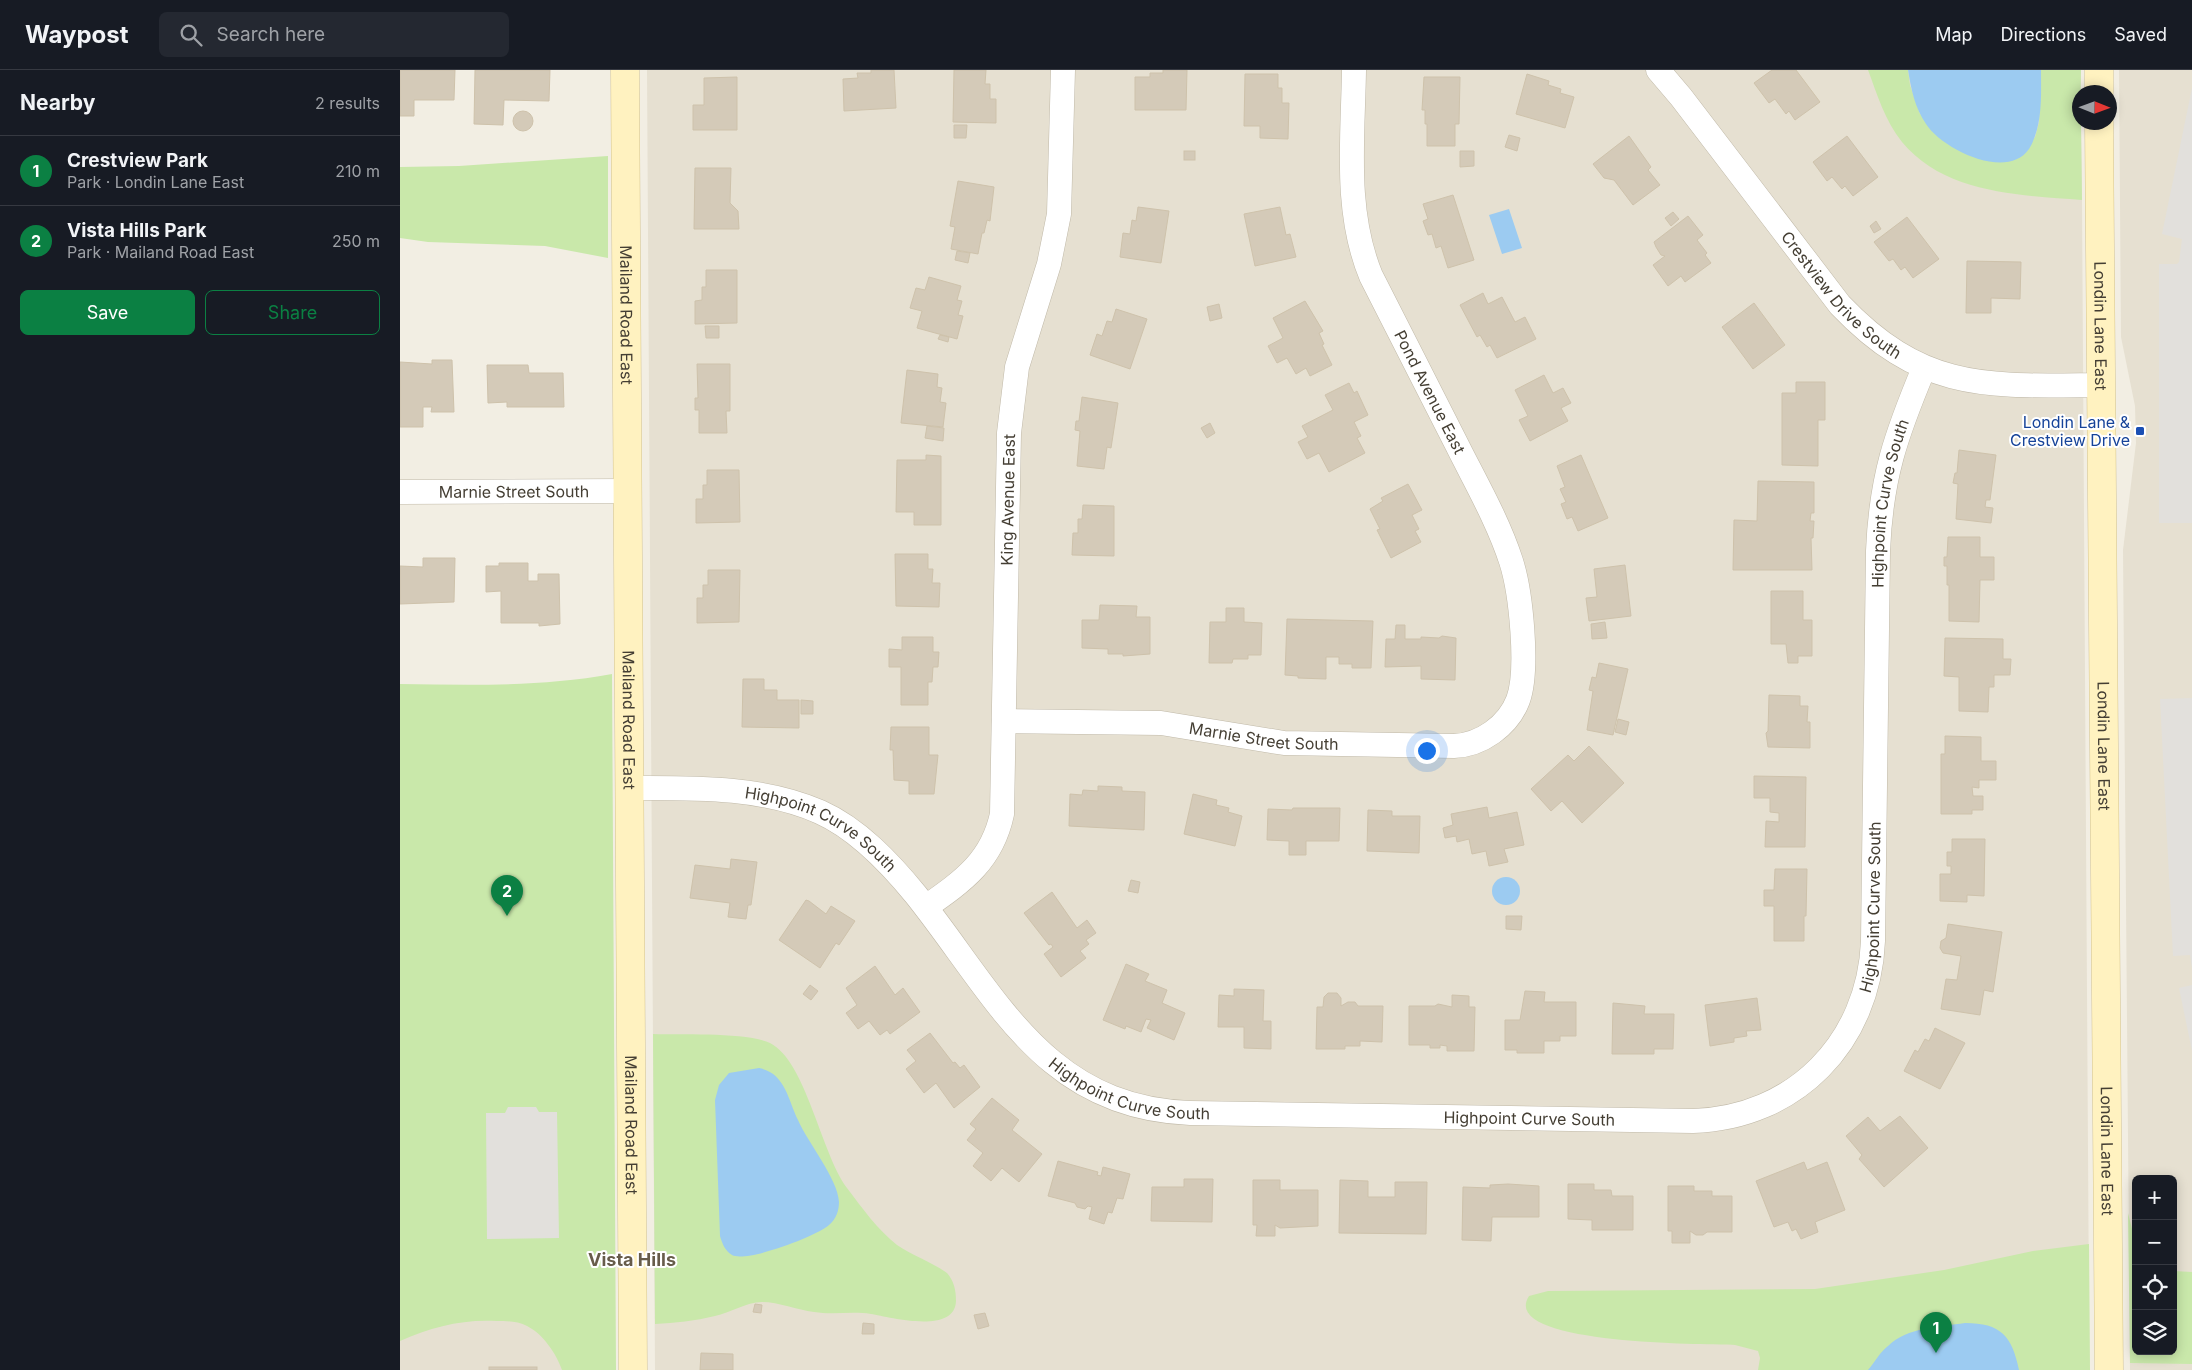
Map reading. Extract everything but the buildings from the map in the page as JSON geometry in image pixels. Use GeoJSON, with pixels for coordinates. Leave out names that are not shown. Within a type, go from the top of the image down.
{"type":"FeatureCollection","features":[{"type":"Feature","properties":{"kind":"street","name":"Mailand Road East"},"geometry":{"type":"LineString","coordinates":[[625,70],[633,1370]]}},
{"type":"Feature","properties":{"kind":"street","name":"King Avenue East"},"geometry":{"type":"LineString","coordinates":[[926,908],[974,870],[992,845],[1002,809],[1008,451],[1012,399],[1022,350],[1049,264],[1059,214],[1063,70]]}},
{"type":"Feature","properties":{"kind":"street","name":"Pond Avenue East"},"geometry":{"type":"LineString","coordinates":[[1354,70],[1353,196],[1359,243],[1371,276],[1494,518],[1512,563],[1519,598],[1522,637],[1521,688],[1513,710]]}},
{"type":"Feature","properties":{"kind":"street","name":"Crestview Drive South"},"geometry":{"type":"LineString","coordinates":[[1658,70],[1681,97],[1840,305],[1879,342],[1924,368],[1957,379],[1991,384],[2101,386]]}},
{"type":"Feature","properties":{"kind":"street"},"geometry":{"type":"LineString","coordinates":[[2099,70],[2099,85]]}},
{"type":"Feature","properties":{"kind":"street","name":"Londin Lane East"},"geometry":{"type":"LineString","coordinates":[[2099,130],[2109,1370]]}},
{"type":"Feature","properties":{"kind":"street","name":"Highpoint Curve South"},"geometry":{"type":"LineString","coordinates":[[630,788],[691,789],[745,793],[792,802],[820,813],[847,828],[896,871],[926,908],[1013,1025],[1044,1056],[1071,1077],[1098,1092],[1152,1109],[1190,1113],[1706,1120],[1741,1115],[1782,1097],[1810,1077],[1838,1047],[1856,1017],[1867,987],[1873,941],[1878,551],[1881,501],[1897,434],[1924,368]]}},
{"type":"Feature","properties":{"kind":"street","name":"Marnie Street South"},"geometry":{"type":"LineString","coordinates":[[400,492],[628,491]]}},
{"type":"Feature","properties":{"kind":"street","name":"Marnie Street South"},"geometry":{"type":"LineString","coordinates":[[1004,721],[1161,723],[1284,743],[1454,746],[1466,745],[1487,736],[1497,729],[1513,710]]}},
{"type":"Feature","properties":{"kind":"shaded area"},"geometry":{"type":"Polygon","coordinates":[[[647,70],[2081,70],[2081,85],[2072,85],[2072,130],[2081,130],[2089,1308],[1769,1370],[655,1370],[647,70]]]}},
{"type":"Feature","properties":{"kind":"shaded area"},"geometry":{"type":"Polygon","coordinates":[[[2119,70],[2192,70],[2192,1370],[2130,1370],[2123,550],[2136,443],[2135,406],[2121,337],[2119,70]]]}},
{"type":"Feature","properties":{"kind":"shaded area"},"geometry":{"type":"Polygon","coordinates":[[[2192,88],[2192,523],[2159,523],[2159,264],[2177,264],[2179,262],[2182,239],[2162,234],[2192,88]]]}},
{"type":"Feature","properties":{"kind":"shaded area"},"geometry":{"type":"Polygon","coordinates":[[[2192,698],[2192,968],[2190,955],[2173,956],[2160,699],[2192,698]]]}},
{"type":"Feature","properties":{"kind":"shaded area"},"geometry":{"type":"Polygon","coordinates":[[[2192,985],[2192,1051],[2179,988],[2192,985]]]}},
{"type":"Feature","properties":{"kind":"shaded area"},"geometry":{"type":"Polygon","coordinates":[[[508,1107],[536,1107],[539,1112],[557,1112],[559,1238],[487,1239],[486,1113],[505,1113],[508,1107]]]}},
{"type":"Feature","properties":{"kind":"shaded area"},"geometry":{"type":"Polygon","coordinates":[[[400,1259],[616,1370],[400,1370],[400,1259]]]}},
{"type":"Feature","properties":{"kind":"green space"},"geometry":{"type":"Polygon","coordinates":[[[1868,70],[1908,70],[1910,85],[1920,114],[1998,161],[2016,159],[2035,137],[2039,122],[2041,70],[2081,70],[2081,85],[2072,85],[2072,130],[2081,130],[2082,200],[1985,189],[1962,182],[1940,172],[1920,159],[1902,142],[1882,107],[1868,70]]]}},
{"type":"Feature","properties":{"kind":"green space"},"geometry":{"type":"Polygon","coordinates":[[[608,156],[608,258],[545,246],[428,242],[400,238],[400,167],[459,166],[608,156]]]}},
{"type":"Feature","properties":{"kind":"green space"},"geometry":{"type":"Polygon","coordinates":[[[612,674],[616,1370],[562,1370],[553,1351],[544,1339],[533,1329],[523,1324],[512,1322],[472,1321],[447,1325],[400,1341],[400,684],[480,685],[532,683],[612,674]]]}},
{"type":"Feature","properties":{"kind":"green space"},"geometry":{"type":"Polygon","coordinates":[[[653,1034],[746,1037],[770,1043],[783,1053],[794,1068],[829,1153],[847,1188],[883,1233],[897,1245],[947,1273],[953,1282],[956,1293],[953,1311],[945,1318],[933,1321],[920,1321],[864,1313],[814,1312],[775,1303],[756,1302],[708,1318],[655,1324],[653,1034]]]}},
{"type":"Feature","properties":{"kind":"green space"},"geometry":{"type":"Polygon","coordinates":[[[2128,1213],[2132,1229],[2132,1355],[2177,1355],[2177,1271],[2192,1272],[2192,1364],[2130,1363],[2128,1213]]]}},
{"type":"Feature","properties":{"kind":"green space"},"geometry":{"type":"Polygon","coordinates":[[[2089,1244],[2090,1370],[1758,1370],[1760,1358],[1758,1351],[1735,1345],[1652,1342],[1612,1339],[1574,1333],[1545,1325],[1528,1312],[1529,1296],[1548,1291],[1815,1289],[1944,1270],[2033,1251],[2089,1244]]]}},
{"type":"Feature","properties":{"kind":"water"},"geometry":{"type":"Polygon","coordinates":[[[1908,70],[2041,70],[2039,121],[2034,140],[2029,149],[2019,158],[2006,162],[1991,162],[1975,158],[1946,143],[1934,134],[1922,118],[1914,98],[1908,70]]]}},
{"type":"Feature","properties":{"kind":"water"},"geometry":{"type":"Polygon","coordinates":[[[1509,209],[1522,248],[1502,254],[1489,215],[1509,209]]]}},
{"type":"Feature","properties":{"kind":"water"},"geometry":{"type":"Polygon","coordinates":[[[1506,877],[1516,881],[1520,891],[1516,901],[1506,905],[1496,901],[1492,891],[1496,881],[1506,877]]]}},
{"type":"Feature","properties":{"kind":"water"},"geometry":{"type":"Polygon","coordinates":[[[759,1068],[775,1075],[780,1081],[798,1120],[834,1183],[839,1205],[834,1220],[822,1230],[766,1252],[740,1256],[732,1255],[727,1251],[720,1236],[715,1100],[719,1085],[729,1073],[759,1068]]]}},
{"type":"Feature","properties":{"kind":"water"},"geometry":{"type":"Polygon","coordinates":[[[1965,1323],[1988,1326],[2003,1334],[2013,1348],[2019,1370],[1868,1370],[1885,1348],[1905,1335],[1924,1329],[1965,1323]]]}},
{"type":"Feature","properties":{"kind":"place","name":"Londin Lane & Crestview Drive"},"geometry":{"type":"Point","coordinates":[2140,431]}},
{"type":"Feature","properties":{"kind":"place","name":"Vista Hills Park"},"geometry":{"type":"Point","coordinates":[507,916]}},
{"type":"Feature","properties":{"kind":"place","name":"Crestview Park"},"geometry":{"type":"Point","coordinates":[1936,1353]}},
{"type":"Feature","properties":{"kind":"district","name":"Vista Hills"},"geometry":{"type":"Point","coordinates":[632,1259]}}]}
